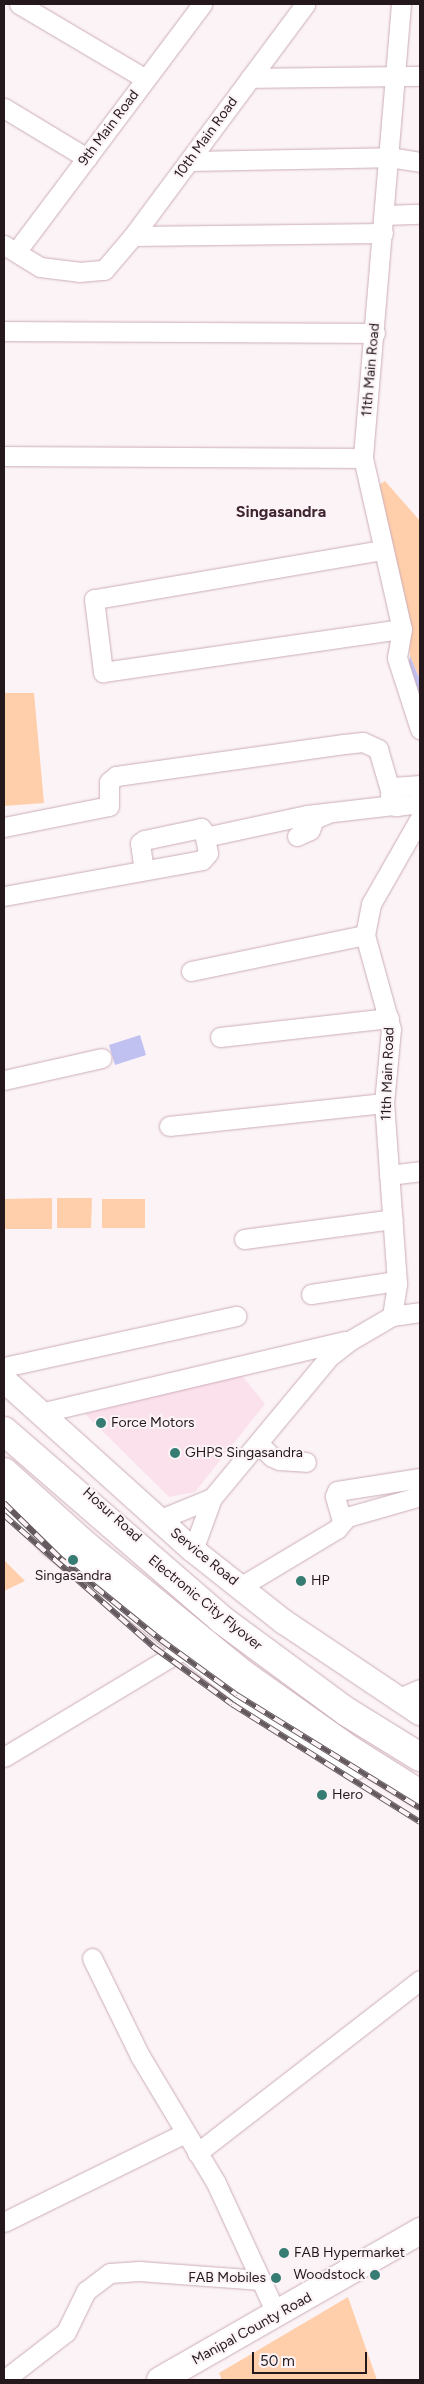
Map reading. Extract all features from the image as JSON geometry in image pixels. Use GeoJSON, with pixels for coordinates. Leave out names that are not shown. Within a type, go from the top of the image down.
{"type":"FeatureCollection","features":[{"type":"Feature","properties":{"kind":"highway","name":"Hosur Road"},"geometry":{"type":"LineString","coordinates":[[4,1417],[136,1536],[236,1618],[354,1704],[420,1747]]}},
{"type":"Feature","properties":{"kind":"highway","name":"Electronic City Flyover"},"geometry":{"type":"LineString","coordinates":[[4,1431],[222,1620],[347,1712],[420,1757]]}},
{"type":"Feature","properties":{"kind":"highway","name":"Electronic City Flyover"},"geometry":{"type":"LineString","coordinates":[[4,1455],[168,1596],[306,1700],[420,1772]]}},
{"type":"Feature","properties":{"kind":"highway"},"geometry":{"type":"LineString","coordinates":[[4,1472],[92,1551],[244,1675],[350,1750],[420,1794]]}},
{"type":"Feature","properties":{"kind":"main road","name":"Manipal County Road"},"geometry":{"type":"LineString","coordinates":[[160,2380],[277,2315],[420,2231]]}},
{"type":"Feature","properties":{"kind":"street"},"geometry":{"type":"LineString","coordinates":[[19,4],[146,79]]}},
{"type":"Feature","properties":{"kind":"street","name":"9th Main Road"},"geometry":{"type":"LineString","coordinates":[[10,248],[87,158],[202,4]]}},
{"type":"Feature","properties":{"kind":"street","name":"10th Main Road"},"geometry":{"type":"LineString","coordinates":[[10,248],[40,267],[56,271],[104,270],[133,236],[305,4]]}},
{"type":"Feature","properties":{"kind":"street","name":"11th Main Road"},"geometry":{"type":"LineString","coordinates":[[401,4],[375,333],[363,458],[400,644],[420,729]]}},
{"type":"Feature","properties":{"kind":"street"},"geometry":{"type":"LineString","coordinates":[[250,78],[420,76]]}},
{"type":"Feature","properties":{"kind":"street"},"geometry":{"type":"LineString","coordinates":[[4,108],[87,158]]}},
{"type":"Feature","properties":{"kind":"street"},"geometry":{"type":"LineString","coordinates":[[189,160],[389,157],[420,162]]}},
{"type":"Feature","properties":{"kind":"street"},"geometry":{"type":"LineString","coordinates":[[133,236],[384,224],[420,214]]}},
{"type":"Feature","properties":{"kind":"street"},"geometry":{"type":"LineString","coordinates":[[4,331],[375,333]]}},
{"type":"Feature","properties":{"kind":"street"},"geometry":{"type":"LineString","coordinates":[[4,456],[363,458]]}},
{"type":"Feature","properties":{"kind":"street"},"geometry":{"type":"LineString","coordinates":[[382,550],[94,599],[103,672],[400,644]]}},
{"type":"Feature","properties":{"kind":"street"},"geometry":{"type":"LineString","coordinates":[[4,827],[109,806],[109,782],[116,776],[363,742],[378,749],[392,798]]}},
{"type":"Feature","properties":{"kind":"street"},"geometry":{"type":"LineString","coordinates":[[392,798],[393,787],[420,785]]}},
{"type":"Feature","properties":{"kind":"street"},"geometry":{"type":"LineString","coordinates":[[205,837],[300,825],[331,812],[392,798],[420,803]]}},
{"type":"Feature","properties":{"kind":"street","name":"11th Main Road"},"geometry":{"type":"LineString","coordinates":[[392,1316],[396,1281],[384,1103],[390,1018],[372,969],[365,934],[371,904],[420,818]]}},
{"type":"Feature","properties":{"kind":"street"},"geometry":{"type":"LineString","coordinates":[[4,896],[144,870],[207,857],[205,837],[201,828],[140,842],[144,870]]}},
{"type":"Feature","properties":{"kind":"street"},"geometry":{"type":"LineString","coordinates":[[190,971],[365,934]]}},
{"type":"Feature","properties":{"kind":"street"},"geometry":{"type":"LineString","coordinates":[[220,1037],[390,1018]]}},
{"type":"Feature","properties":{"kind":"street"},"geometry":{"type":"LineString","coordinates":[[4,1080],[102,1058]]}},
{"type":"Feature","properties":{"kind":"street"},"geometry":{"type":"LineString","coordinates":[[169,1126],[384,1103]]}},
{"type":"Feature","properties":{"kind":"street"},"geometry":{"type":"LineString","coordinates":[[389,1175],[420,1171]]}},
{"type":"Feature","properties":{"kind":"street"},"geometry":{"type":"LineString","coordinates":[[244,1239],[393,1220]]}},
{"type":"Feature","properties":{"kind":"street"},"geometry":{"type":"LineString","coordinates":[[311,1294],[396,1281]]}},
{"type":"Feature","properties":{"kind":"street"},"geometry":{"type":"LineString","coordinates":[[192,1550],[212,1498],[259,1444],[329,1357],[350,1340],[392,1316],[420,1312]]}},
{"type":"Feature","properties":{"kind":"street"},"geometry":{"type":"LineString","coordinates":[[4,1367],[236,1316]]}},
{"type":"Feature","properties":{"kind":"street"},"geometry":{"type":"LineString","coordinates":[[40,1413],[350,1340]]}},
{"type":"Feature","properties":{"kind":"street","name":"Service Road"},"geometry":{"type":"LineString","coordinates":[[4,1380],[192,1550],[284,1622],[420,1713]]}},
{"type":"Feature","properties":{"kind":"street"},"geometry":{"type":"LineString","coordinates":[[259,1444],[272,1457],[279,1460],[306,1462]]}},
{"type":"Feature","properties":{"kind":"street"},"geometry":{"type":"LineString","coordinates":[[342,1522],[335,1496],[337,1491],[420,1478]]}},
{"type":"Feature","properties":{"kind":"street"},"geometry":{"type":"LineString","coordinates":[[240,1587],[337,1528],[342,1522],[420,1496]]}},
{"type":"Feature","properties":{"kind":"street"},"geometry":{"type":"LineString","coordinates":[[4,1497],[52,1545],[269,1714],[420,1809]]}},
{"type":"Feature","properties":{"kind":"street"},"geometry":{"type":"LineString","coordinates":[[158,1520],[212,1498]]}},
{"type":"Feature","properties":{"kind":"street"},"geometry":{"type":"LineString","coordinates":[[4,1757],[184,1648]]}},
{"type":"Feature","properties":{"kind":"street"},"geometry":{"type":"LineString","coordinates":[[399,1698],[420,1689]]}},
{"type":"Feature","properties":{"kind":"street"},"geometry":{"type":"LineString","coordinates":[[92,1958],[140,2056],[216,2182],[277,2315]]}},
{"type":"Feature","properties":{"kind":"street"},"geometry":{"type":"LineString","coordinates":[[197,2153],[420,1980]]}},
{"type":"Feature","properties":{"kind":"street"},"geometry":{"type":"LineString","coordinates":[[4,2222],[185,2133]]}},
{"type":"Feature","properties":{"kind":"street"},"geometry":{"type":"LineString","coordinates":[[4,2380],[66,2332],[86,2291],[110,2273],[139,2271],[261,2280]]}},
{"type":"Feature","properties":{"kind":"shaded area"},"geometry":{"type":"Polygon","coordinates":[[[385,481],[420,521],[420,680],[410,656],[406,606],[377,486],[385,481]]]}},
{"type":"Feature","properties":{"kind":"shaded area"},"geometry":{"type":"Polygon","coordinates":[[[4,693],[34,693],[44,803],[4,806],[4,693]]]}},
{"type":"Feature","properties":{"kind":"shaded area"},"geometry":{"type":"Polygon","coordinates":[[[52,1198],[52,1229],[4,1229],[4,1199],[52,1198]]]}},
{"type":"Feature","properties":{"kind":"shaded area"},"geometry":{"type":"Polygon","coordinates":[[[57,1198],[92,1198],[91,1228],[57,1228],[57,1198]]]}},
{"type":"Feature","properties":{"kind":"shaded area"},"geometry":{"type":"Polygon","coordinates":[[[102,1199],[145,1199],[145,1228],[102,1228],[102,1199]]]}},
{"type":"Feature","properties":{"kind":"shaded area","name":"GHPS Singasandra"},"geometry":{"type":"Polygon","coordinates":[[[241,1374],[265,1404],[195,1492],[169,1497],[85,1414],[241,1374]]]}},
{"type":"Feature","properties":{"kind":"shaded area"},"geometry":{"type":"Polygon","coordinates":[[[4,1560],[25,1581],[4,1591],[4,1560]]]}},
{"type":"Feature","properties":{"kind":"shaded area"},"geometry":{"type":"Polygon","coordinates":[[[348,2297],[377,2380],[222,2380],[219,2373],[348,2297]]]}},
{"type":"Feature","properties":{"kind":"water"},"geometry":{"type":"Polygon","coordinates":[[[410,656],[420,680],[420,714],[406,678],[410,656]]]}},
{"type":"Feature","properties":{"kind":"water"},"geometry":{"type":"Polygon","coordinates":[[[140,1035],[146,1055],[115,1065],[109,1045],[140,1035]]]}},
{"type":"Feature","properties":{"kind":"railway"},"geometry":{"type":"LineString","coordinates":[[4,1503],[61,1559],[161,1640],[237,1695],[420,1808]]}},
{"type":"Feature","properties":{"kind":"railway"},"geometry":{"type":"LineString","coordinates":[[4,1515],[155,1648],[232,1704],[420,1822]]}},
{"type":"Feature","properties":{"kind":"place","name":"Force Motors"},"geometry":{"type":"Point","coordinates":[101,1423]}},
{"type":"Feature","properties":{"kind":"place","name":"GHPS Singasandra"},"geometry":{"type":"Point","coordinates":[175,1453]}},
{"type":"Feature","properties":{"kind":"place","name":"Singasandra"},"geometry":{"type":"Point","coordinates":[73,1560]}},
{"type":"Feature","properties":{"kind":"place","name":"HP"},"geometry":{"type":"Point","coordinates":[301,1581]}},
{"type":"Feature","properties":{"kind":"place","name":"Hero"},"geometry":{"type":"Point","coordinates":[322,1795]}},
{"type":"Feature","properties":{"kind":"place","name":"FAB Hypermarket"},"geometry":{"type":"Point","coordinates":[284,2253]}},
{"type":"Feature","properties":{"kind":"place","name":"Woodstock"},"geometry":{"type":"Point","coordinates":[375,2275]}},
{"type":"Feature","properties":{"kind":"place","name":"FAB Mobiles"},"geometry":{"type":"Point","coordinates":[276,2278]}},
{"type":"Feature","properties":{"kind":"district","name":"Singasandra"},"geometry":{"type":"Point","coordinates":[281,512]}}]}
